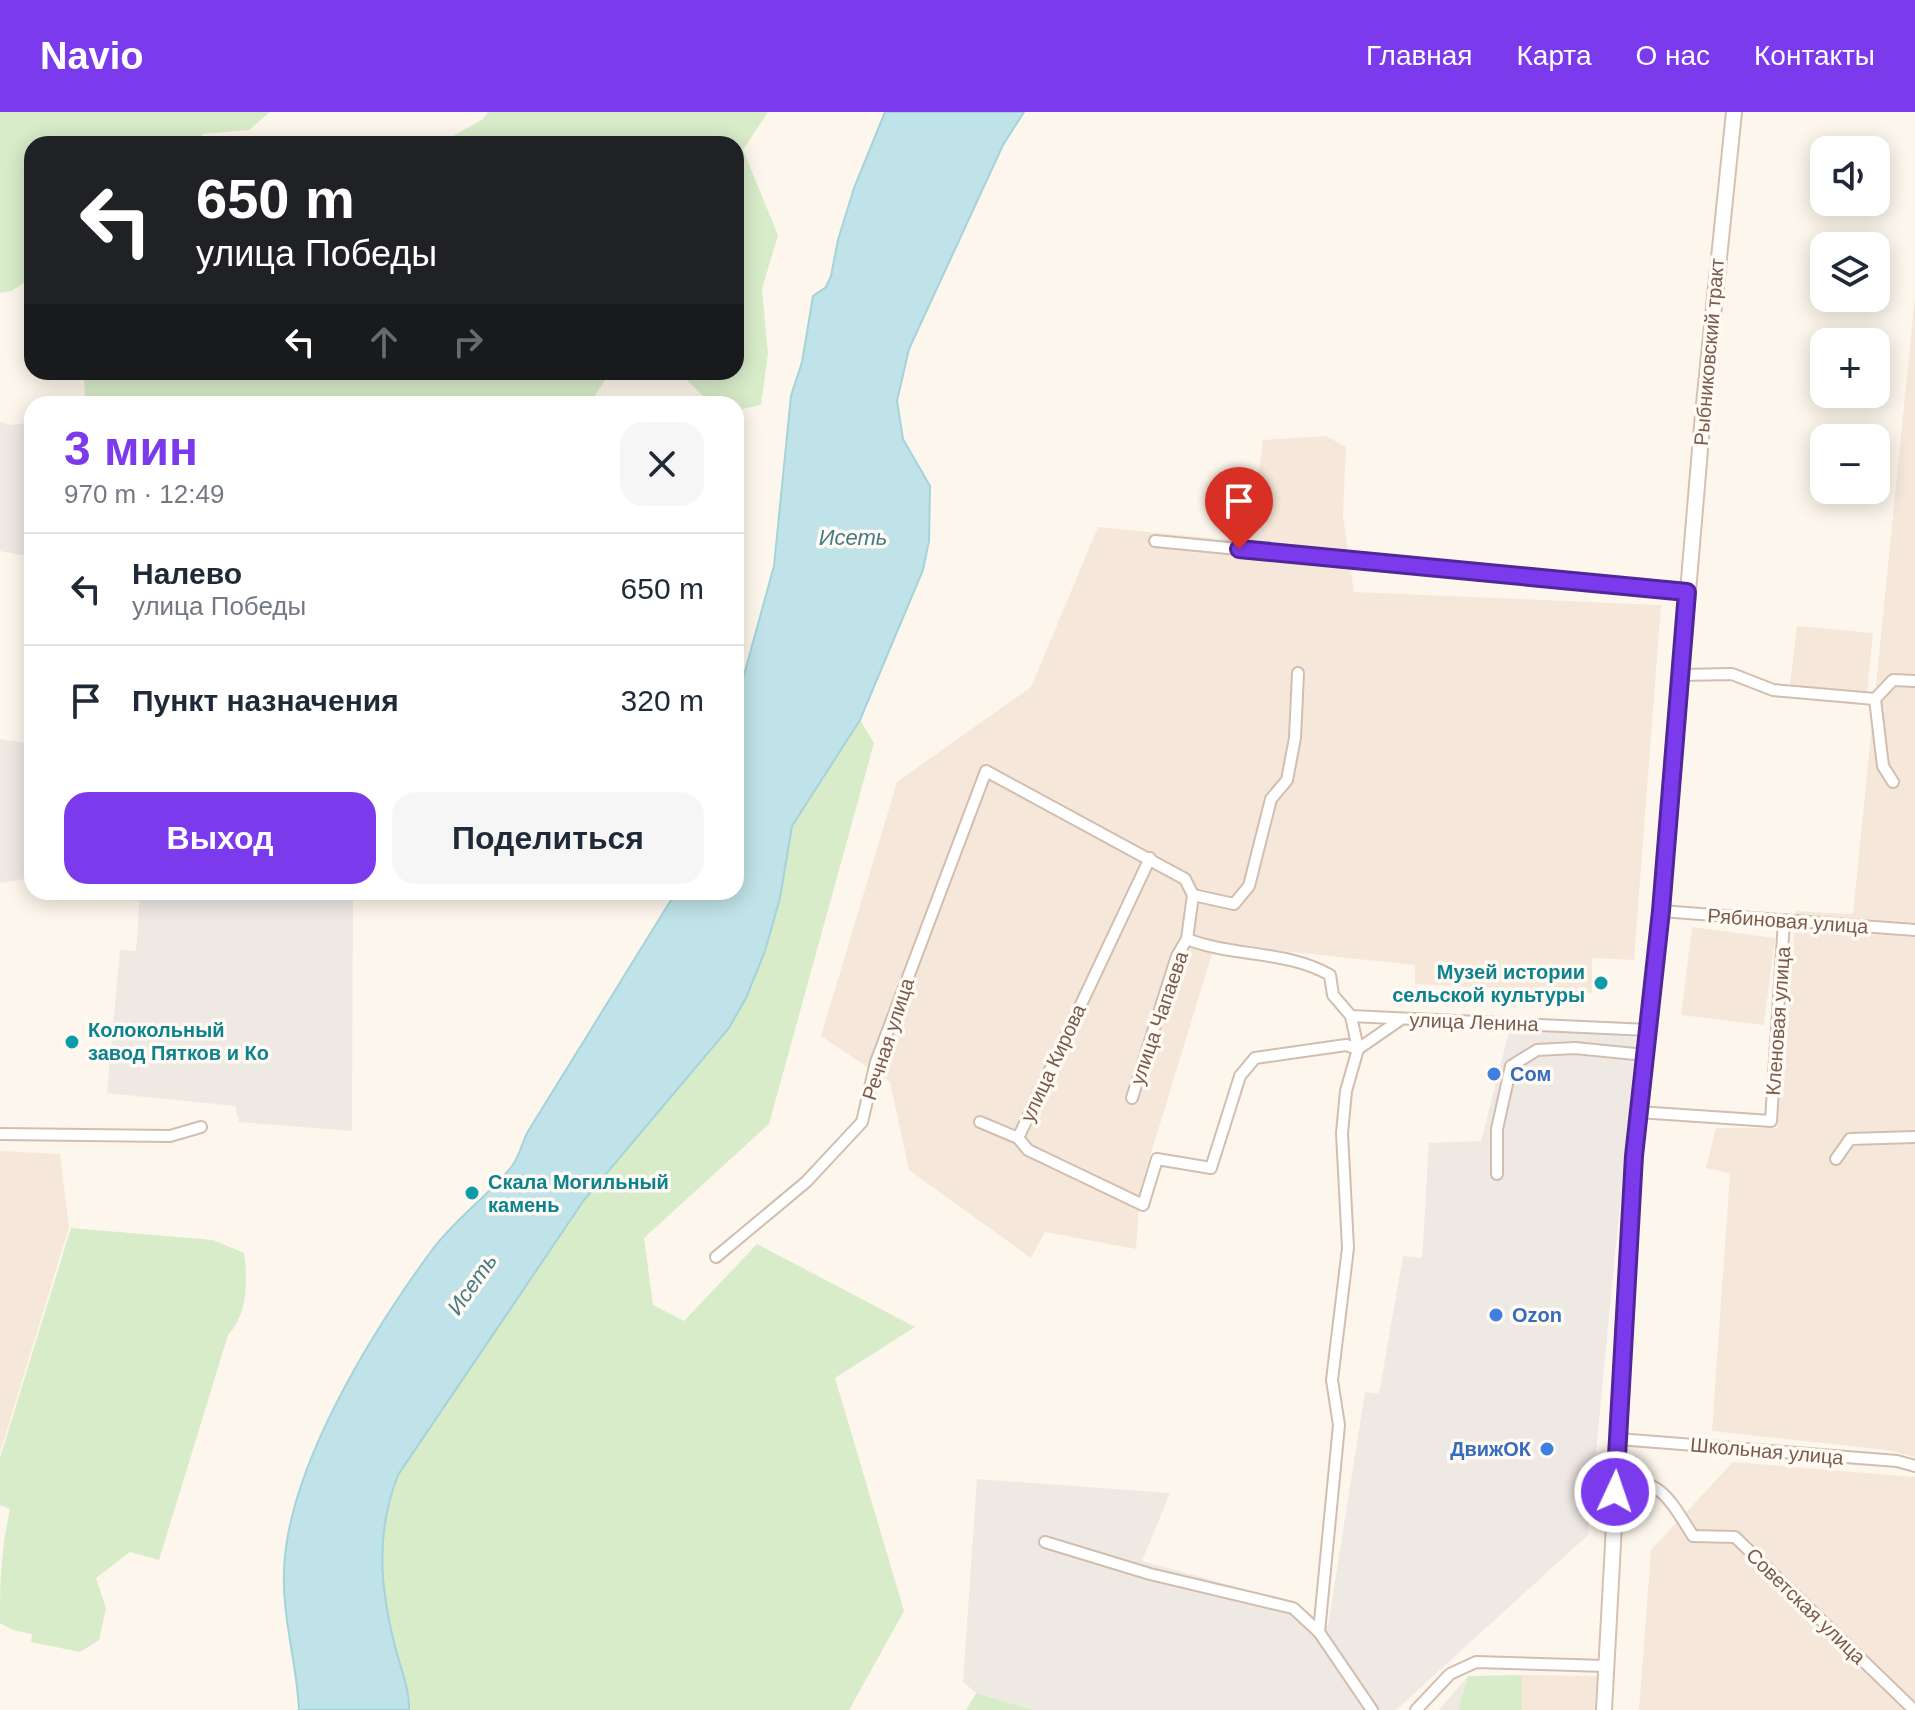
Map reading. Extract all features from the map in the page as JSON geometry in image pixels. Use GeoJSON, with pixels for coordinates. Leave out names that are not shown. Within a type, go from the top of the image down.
{"type":"FeatureCollection","features":[{"type":"Feature","properties":{"kind":"main road","name":"Рыбниковский тракт"},"geometry":{"type":"LineString","coordinates":[[1604,1710],[1638,1112],[1661,911],[1687,592],[1734,112]]}},
{"type":"Feature","properties":{"kind":"street"},"geometry":{"type":"LineString","coordinates":[[1155,541],[1687,592]]}},
{"type":"Feature","properties":{"kind":"street"},"geometry":{"type":"LineString","coordinates":[[1193,895],[1234,904],[1249,886],[1271,799],[1287,780],[1295,738],[1298,673]]}},
{"type":"Feature","properties":{"kind":"street"},"geometry":{"type":"LineString","coordinates":[[1681,675],[1732,674],[1773,690],[1875,699]]}},
{"type":"Feature","properties":{"kind":"street"},"geometry":{"type":"LineString","coordinates":[[1875,699],[1893,680],[1915,681]]}},
{"type":"Feature","properties":{"kind":"street"},"geometry":{"type":"LineString","coordinates":[[1875,699],[1883,766],[1893,782]]}},
{"type":"Feature","properties":{"kind":"street","name":"Речная улица"},"geometry":{"type":"LineString","coordinates":[[716,1257],[806,1182],[862,1122],[876,1062],[986,771],[1150,858]]}},
{"type":"Feature","properties":{"kind":"street"},"geometry":{"type":"LineString","coordinates":[[1150,858],[1185,879],[1193,895],[1187,939],[1205,946],[1308,962],[1330,975],[1333,995],[1351,1016],[1358,1049],[1346,1091],[1342,1133],[1348,1248],[1332,1380],[1339,1425],[1319,1632]]}},
{"type":"Feature","properties":{"kind":"street","name":"улица Кирова"},"geometry":{"type":"LineString","coordinates":[[1150,858],[1018,1138],[1028,1150],[1143,1205],[1157,1159],[1211,1168],[1240,1076],[1255,1058],[1346,1045],[1358,1049]]}},
{"type":"Feature","properties":{"kind":"street","name":"Рябиновая улица"},"geometry":{"type":"LineString","coordinates":[[1661,911],[1915,930]]}},
{"type":"Feature","properties":{"kind":"street","name":"Кленовая улица"},"geometry":{"type":"LineString","coordinates":[[1638,1112],[1771,1121],[1784,921]]}},
{"type":"Feature","properties":{"kind":"street","name":"улица Чапаева"},"geometry":{"type":"LineString","coordinates":[[1132,1098],[1177,956],[1187,939]]}},
{"type":"Feature","properties":{"kind":"street","name":"улица Ленина"},"geometry":{"type":"LineString","coordinates":[[1351,1016],[1648,1030]]}},
{"type":"Feature","properties":{"kind":"street"},"geometry":{"type":"LineString","coordinates":[[1358,1049],[1400,1020]]}},
{"type":"Feature","properties":{"kind":"street"},"geometry":{"type":"LineString","coordinates":[[1497,1174],[1497,1129],[1511,1066],[1537,1050],[1575,1048],[1645,1055]]}},
{"type":"Feature","properties":{"kind":"street"},"geometry":{"type":"LineString","coordinates":[[980,1122],[1018,1138]]}},
{"type":"Feature","properties":{"kind":"street"},"geometry":{"type":"LineString","coordinates":[[0,1134],[170,1136],[201,1127]]}},
{"type":"Feature","properties":{"kind":"street"},"geometry":{"type":"LineString","coordinates":[[1836,1159],[1850,1139],[1915,1137]]}},
{"type":"Feature","properties":{"kind":"street","name":"Школьная улица"},"geometry":{"type":"LineString","coordinates":[[1618,1439],[1897,1461],[1915,1466]]}},
{"type":"Feature","properties":{"kind":"street","name":"Советская улица"},"geometry":{"type":"LineString","coordinates":[[1616,1476],[1643,1480],[1664,1492],[1693,1536],[1735,1537],[1914,1710]]}},
{"type":"Feature","properties":{"kind":"street"},"geometry":{"type":"LineString","coordinates":[[1045,1542],[1150,1574],[1293,1608],[1319,1632],[1372,1710]]}},
{"type":"Feature","properties":{"kind":"street"},"geometry":{"type":"LineString","coordinates":[[1416,1710],[1450,1674],[1476,1662],[1606,1666]]}},
{"type":"Feature","properties":{"kind":"shaded area"},"geometry":{"type":"Polygon","coordinates":[[[1915,297],[1915,1457],[1887,1450],[1712,1431],[1730,1173],[1706,1168],[1716,1128],[1777,1128],[1796,911],[1853,914],[1915,297]]]}},
{"type":"Feature","properties":{"kind":"shaded area"},"geometry":{"type":"Polygon","coordinates":[[[0,422],[24,423],[24,556],[0,551],[0,422]]]}},
{"type":"Feature","properties":{"kind":"shaded area"},"geometry":{"type":"Polygon","coordinates":[[[1326,436],[1346,447],[1343,515],[1354,592],[1661,605],[1634,960],[1592,958],[1592,993],[1415,984],[1415,965],[1215,944],[1141,1186],[1136,1249],[1045,1232],[1031,1258],[909,1170],[890,1082],[821,1036],[897,782],[1031,687],[1098,527],[1250,542],[1263,440],[1326,436]]]}},
{"type":"Feature","properties":{"kind":"shaded area"},"geometry":{"type":"Polygon","coordinates":[[[1797,626],[1873,633],[1867,692],[1790,685],[1797,626]]]}},
{"type":"Feature","properties":{"kind":"shaded area"},"geometry":{"type":"Polygon","coordinates":[[[0,739],[24,743],[24,879],[0,883],[0,739]]]}},
{"type":"Feature","properties":{"kind":"shaded area"},"geometry":{"type":"Polygon","coordinates":[[[140,900],[353,900],[352,1131],[239,1122],[235,1106],[107,1093],[120,950],[136,951],[140,900]]]}},
{"type":"Feature","properties":{"kind":"shaded area"},"geometry":{"type":"Polygon","coordinates":[[[1692,927],[1775,938],[1764,1025],[1681,1015],[1692,927]]]}},
{"type":"Feature","properties":{"kind":"shaded area"},"geometry":{"type":"Polygon","coordinates":[[[1510,1028],[1636,1037],[1588,1535],[1396,1710],[1033,1710],[976,1693],[963,1682],[977,1479],[1170,1493],[1142,1561],[1292,1602],[1328,1626],[1365,1392],[1379,1394],[1403,1256],[1422,1258],[1429,1143],[1481,1141],[1510,1028]]]}},
{"type":"Feature","properties":{"kind":"shaded area"},"geometry":{"type":"Polygon","coordinates":[[[0,1151],[60,1154],[69,1227],[0,1453],[0,1151]]]}},
{"type":"Feature","properties":{"kind":"shaded area"},"geometry":{"type":"Polygon","coordinates":[[[1733,1462],[1915,1477],[1915,1710],[1639,1710],[1651,1550],[1733,1462]]]}},
{"type":"Feature","properties":{"kind":"shaded area"},"geometry":{"type":"Polygon","coordinates":[[[1522,1675],[1597,1676],[1596,1710],[1522,1710],[1522,1675]]]}},
{"type":"Feature","properties":{"kind":"shaded area"},"geometry":{"type":"Polygon","coordinates":[[[1468,1676],[1458,1710],[1439,1710],[1468,1676]]]}},
{"type":"Feature","properties":{"kind":"green space"},"geometry":{"type":"Polygon","coordinates":[[[0,112],[270,112],[249,130],[202,136],[24,136],[24,283],[11,291],[0,293],[0,112]]]}},
{"type":"Feature","properties":{"kind":"green space"},"geometry":{"type":"Polygon","coordinates":[[[488,112],[768,112],[744,148],[744,136],[453,136],[483,119],[488,112]]]}},
{"type":"Feature","properties":{"kind":"green space"},"geometry":{"type":"Polygon","coordinates":[[[744,152],[778,235],[762,289],[768,354],[761,405],[744,408],[744,396],[703,396],[687,380],[744,380],[744,152]]]}},
{"type":"Feature","properties":{"kind":"green space"},"geometry":{"type":"Polygon","coordinates":[[[84,380],[605,380],[595,396],[85,396],[84,380]]]}},
{"type":"Feature","properties":{"kind":"green space"},"geometry":{"type":"Polygon","coordinates":[[[860,720],[874,743],[769,1124],[644,1238],[653,1305],[684,1321],[757,1244],[915,1327],[835,1378],[904,1611],[849,1710],[409,1710],[407,1688],[386,1605],[382,1562],[386,1519],[398,1475],[584,1200],[729,1027],[784,868],[792,826],[860,720]]]}},
{"type":"Feature","properties":{"kind":"green space"},"geometry":{"type":"Polygon","coordinates":[[[71,1228],[213,1240],[244,1253],[246,1275],[240,1317],[228,1335],[159,1560],[130,1552],[96,1578],[106,1608],[99,1640],[80,1652],[31,1642],[32,1634],[0,1623],[2,1566],[10,1509],[0,1505],[0,1458],[71,1228]]]}},
{"type":"Feature","properties":{"kind":"green space"},"geometry":{"type":"Polygon","coordinates":[[[1522,1675],[1522,1710],[1458,1710],[1468,1676],[1522,1675]]]}},
{"type":"Feature","properties":{"kind":"green space"},"geometry":{"type":"Polygon","coordinates":[[[976,1693],[1033,1710],[966,1710],[976,1693]]]}},
{"type":"Feature","properties":{"kind":"water","name":"Исеть"},"geometry":{"type":"Polygon","coordinates":[[[885,112],[1024,112],[1003,145],[909,349],[897,401],[903,439],[930,486],[929,541],[923,570],[860,720],[792,826],[780,898],[765,951],[746,998],[729,1028],[584,1200],[398,1475],[386,1519],[382,1562],[386,1605],[407,1688],[409,1710],[299,1710],[284,1588],[289,1531],[316,1446],[360,1360],[432,1250],[503,1177],[519,1155],[527,1133],[671,900],[744,900],[744,675],[774,566],[791,396],[802,362],[813,296],[826,287],[831,276],[854,188],[885,112]]]}},
{"type":"Feature","properties":{"kind":"place","name":"Музей истории сельской культуры"},"geometry":{"type":"Point","coordinates":[1601,983]}},
{"type":"Feature","properties":{"kind":"place","name":"Колокольный завод Пятков и Ко"},"geometry":{"type":"Point","coordinates":[72,1042]}},
{"type":"Feature","properties":{"kind":"place","name":"Сом"},"geometry":{"type":"Point","coordinates":[1494,1074]}},
{"type":"Feature","properties":{"kind":"place","name":"Скала Могильный камень"},"geometry":{"type":"Point","coordinates":[472,1193]}},
{"type":"Feature","properties":{"kind":"place","name":"Ozon"},"geometry":{"type":"Point","coordinates":[1496,1315]}},
{"type":"Feature","properties":{"kind":"place","name":"ДвижОК"},"geometry":{"type":"Point","coordinates":[1547,1449]}},
{"type":"Feature","properties":{"kind":"route"},"geometry":{"type":"LineString","coordinates":[[1239,549],[1687,592],[1661,911],[1634,1156],[1615,1492]]}}]}
